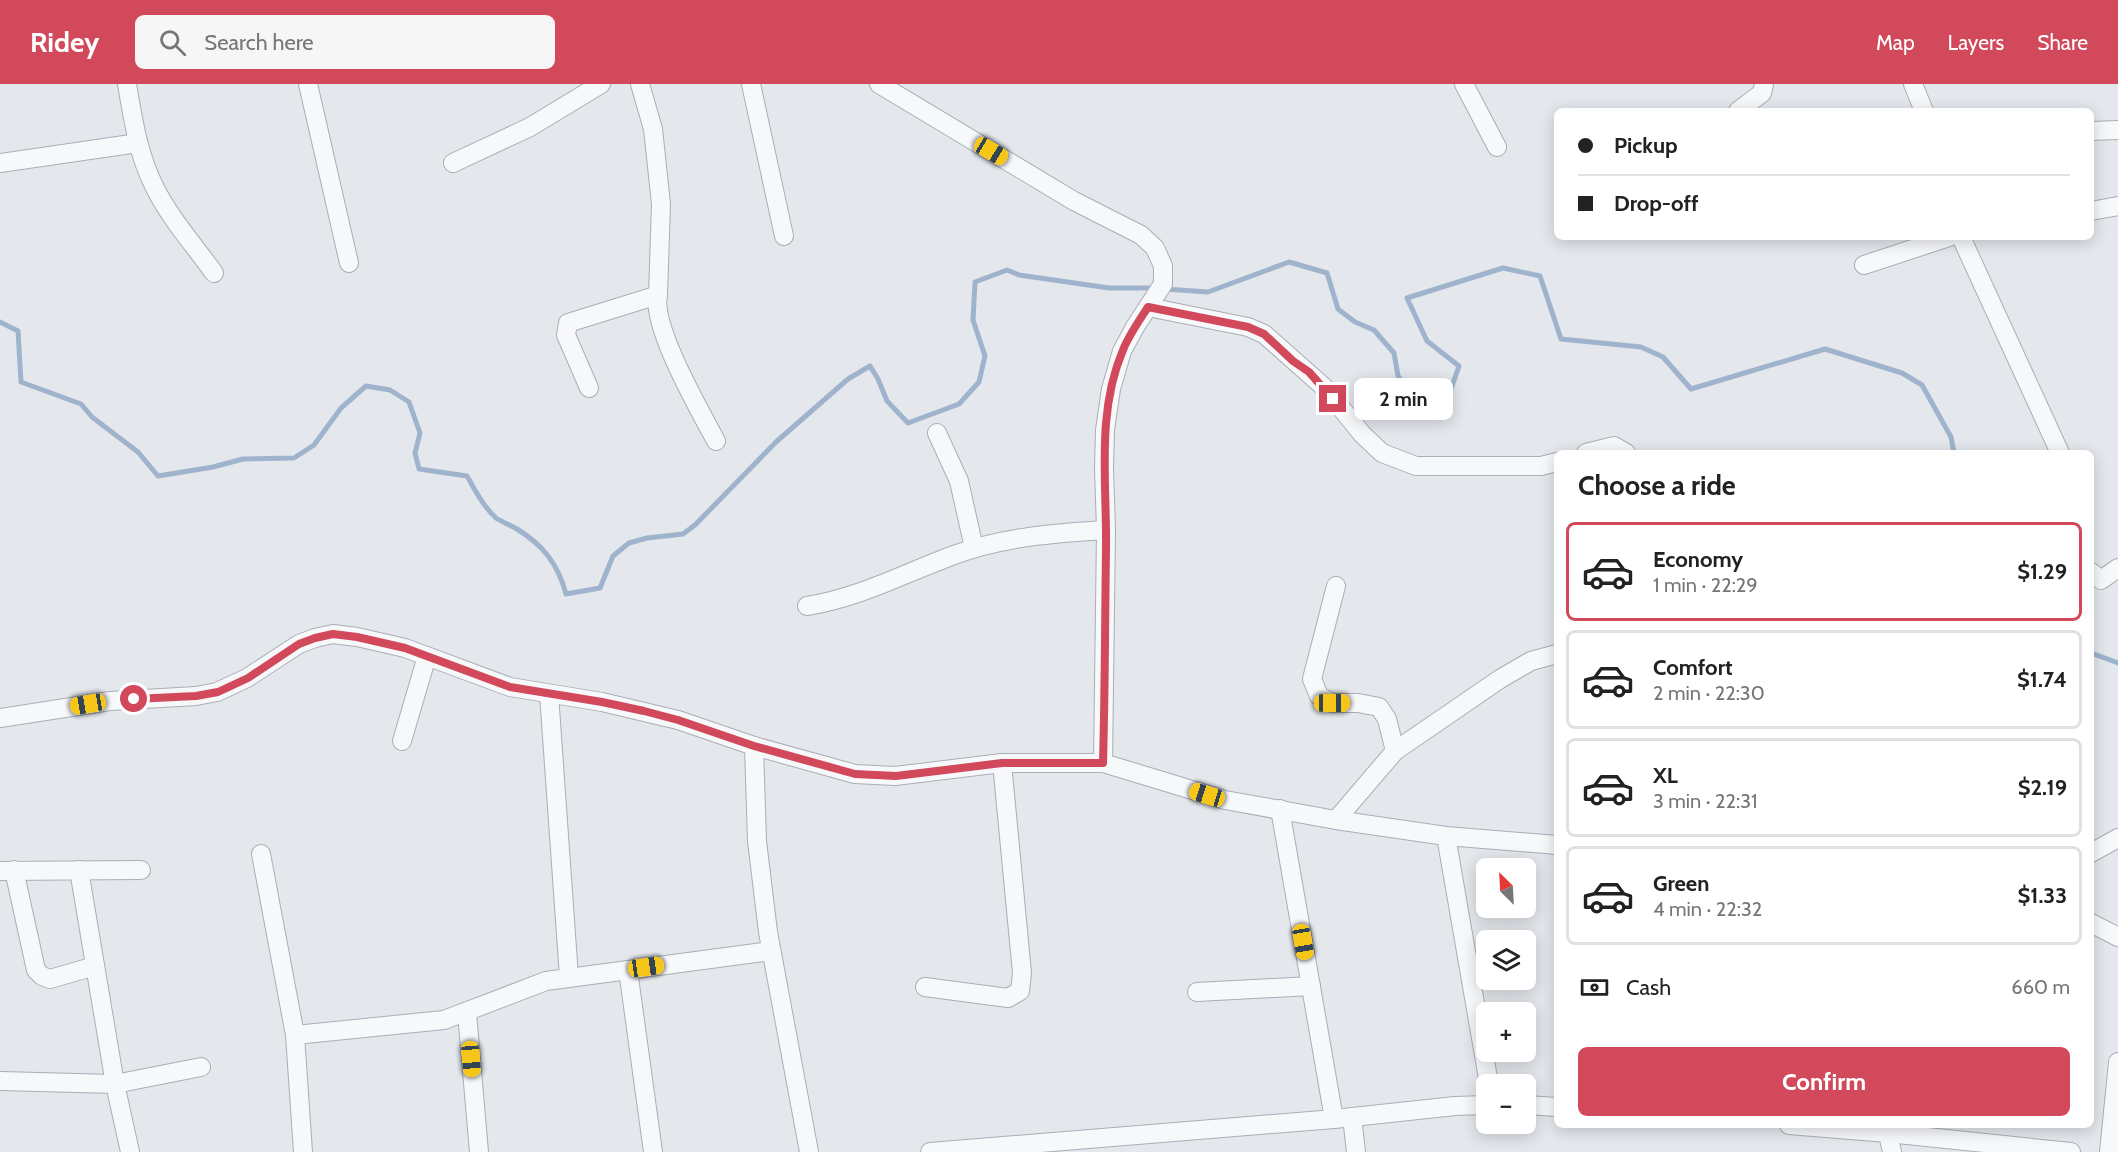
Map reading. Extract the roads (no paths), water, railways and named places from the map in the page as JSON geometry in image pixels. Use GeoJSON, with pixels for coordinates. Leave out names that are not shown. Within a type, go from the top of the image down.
{"type":"FeatureCollection","features":[{"type":"Feature","properties":{"kind":"street"},"geometry":{"type":"LineString","coordinates":[[127,84],[138,143],[153,185],[214,273]]}},
{"type":"Feature","properties":{"kind":"street"},"geometry":{"type":"LineString","coordinates":[[308,84],[349,263]]}},
{"type":"Feature","properties":{"kind":"street"},"geometry":{"type":"LineString","coordinates":[[453,164],[530,127],[601,84]]}},
{"type":"Feature","properties":{"kind":"street"},"geometry":{"type":"LineString","coordinates":[[640,84],[653,129],[661,204],[656,304],[672,355],[716,441]]}},
{"type":"Feature","properties":{"kind":"street"},"geometry":{"type":"LineString","coordinates":[[751,84],[784,236]]}},
{"type":"Feature","properties":{"kind":"street"},"geometry":{"type":"LineString","coordinates":[[879,84],[1074,201],[1141,235],[1155,248],[1163,266],[1163,284],[1122,351],[1111,389],[1105,430],[1103,763]]}},
{"type":"Feature","properties":{"kind":"street"},"geometry":{"type":"LineString","coordinates":[[1464,84],[1497,147]]}},
{"type":"Feature","properties":{"kind":"street"},"geometry":{"type":"LineString","coordinates":[[1742,108],[1762,93],[1764,84]]}},
{"type":"Feature","properties":{"kind":"street"},"geometry":{"type":"LineString","coordinates":[[1913,84],[1923,108]]}},
{"type":"Feature","properties":{"kind":"street"},"geometry":{"type":"LineString","coordinates":[[2094,130],[2118,130]]}},
{"type":"Feature","properties":{"kind":"street"},"geometry":{"type":"LineString","coordinates":[[0,163],[138,143]]}},
{"type":"Feature","properties":{"kind":"street"},"geometry":{"type":"LineString","coordinates":[[2094,210],[2118,206]]}},
{"type":"Feature","properties":{"kind":"street"},"geometry":{"type":"LineString","coordinates":[[1864,266],[1940,240]]}},
{"type":"Feature","properties":{"kind":"street"},"geometry":{"type":"LineString","coordinates":[[1962,240],[2059,450]]}},
{"type":"Feature","properties":{"kind":"street"},"geometry":{"type":"LineString","coordinates":[[589,388],[566,335],[568,323],[658,295]]}},
{"type":"Feature","properties":{"kind":"street"},"geometry":{"type":"LineString","coordinates":[[1148,307],[1248,327],[1264,334],[1325,388],[1362,434],[1382,453],[1408,463],[1416,466],[1471,467],[1541,466],[1554,463]]}},
{"type":"Feature","properties":{"kind":"street"},"geometry":{"type":"LineString","coordinates":[[937,433],[959,481],[974,548]]}},
{"type":"Feature","properties":{"kind":"street"},"geometry":{"type":"LineString","coordinates":[[1598,450],[1614,446],[1621,450]]}},
{"type":"Feature","properties":{"kind":"street"},"geometry":{"type":"LineString","coordinates":[[807,606],[852,596],[974,548],[1038,535],[1106,530]]}},
{"type":"Feature","properties":{"kind":"street"},"geometry":{"type":"LineString","coordinates":[[2094,574],[2101,580],[2118,568]]}},
{"type":"Feature","properties":{"kind":"street"},"geometry":{"type":"LineString","coordinates":[[1336,586],[1312,679],[1318,696],[1332,703],[1358,703],[1379,707],[1387,719],[1395,751]]}},
{"type":"Feature","properties":{"kind":"street"},"geometry":{"type":"LineString","coordinates":[[0,718],[110,701],[196,696],[218,692],[248,678],[299,644],[333,634],[394,644],[500,684],[602,702],[678,720],[754,746],[855,774],[873,776],[918,774],[1002,763],[1103,763],[1225,800],[1336,820],[1446,836],[1554,845]]}},
{"type":"Feature","properties":{"kind":"street"},"geometry":{"type":"LineString","coordinates":[[1336,820],[1395,751],[1500,679],[1531,661],[1554,655]]}},
{"type":"Feature","properties":{"kind":"street"},"geometry":{"type":"LineString","coordinates":[[402,741],[427,656]]}},
{"type":"Feature","properties":{"kind":"street"},"geometry":{"type":"LineString","coordinates":[[549,694],[569,977]]}},
{"type":"Feature","properties":{"kind":"street"},"geometry":{"type":"LineString","coordinates":[[754,746],[757,841],[771,951],[809,1152]]}},
{"type":"Feature","properties":{"kind":"street"},"geometry":{"type":"LineString","coordinates":[[925,987],[1008,998],[1020,991],[1022,972],[1002,763]]}},
{"type":"Feature","properties":{"kind":"street"},"geometry":{"type":"LineString","coordinates":[[1280,809],[1334,1119]]}},
{"type":"Feature","properties":{"kind":"street"},"geometry":{"type":"LineString","coordinates":[[1446,836],[1487,1074]]}},
{"type":"Feature","properties":{"kind":"street"},"geometry":{"type":"LineString","coordinates":[[2094,851],[2118,838]]}},
{"type":"Feature","properties":{"kind":"street"},"geometry":{"type":"LineString","coordinates":[[261,854],[295,1035],[303,1152]]}},
{"type":"Feature","properties":{"kind":"street"},"geometry":{"type":"LineString","coordinates":[[79,870],[115,1084],[130,1152]]}},
{"type":"Feature","properties":{"kind":"street"},"geometry":{"type":"LineString","coordinates":[[95,966],[50,979],[42,976],[36,970],[7,871],[141,870]]}},
{"type":"Feature","properties":{"kind":"street"},"geometry":{"type":"LineString","coordinates":[[2094,925],[2118,937]]}},
{"type":"Feature","properties":{"kind":"street"},"geometry":{"type":"LineString","coordinates":[[295,1035],[444,1020],[534,986],[569,977],[771,951]]}},
{"type":"Feature","properties":{"kind":"street"},"geometry":{"type":"LineString","coordinates":[[628,970],[653,1152]]}},
{"type":"Feature","properties":{"kind":"street"},"geometry":{"type":"LineString","coordinates":[[1197,992],[1311,986]]}},
{"type":"Feature","properties":{"kind":"street"},"geometry":{"type":"LineString","coordinates":[[467,1013],[479,1152]]}},
{"type":"Feature","properties":{"kind":"street"},"geometry":{"type":"LineString","coordinates":[[2109,1152],[2118,1062]]}},
{"type":"Feature","properties":{"kind":"street"},"geometry":{"type":"LineString","coordinates":[[0,1081],[115,1084],[201,1067]]}},
{"type":"Feature","properties":{"kind":"street"},"geometry":{"type":"LineString","coordinates":[[930,1152],[1476,1105]]}},
{"type":"Feature","properties":{"kind":"street"},"geometry":{"type":"LineString","coordinates":[[1536,1106],[1554,1107]]}},
{"type":"Feature","properties":{"kind":"street"},"geometry":{"type":"LineString","coordinates":[[1352,1117],[1356,1152]]}},
{"type":"Feature","properties":{"kind":"street"},"geometry":{"type":"LineString","coordinates":[[1862,1128],[1887,1129],[2071,1152]]}},
{"type":"Feature","properties":{"kind":"street"},"geometry":{"type":"LineString","coordinates":[[1887,1129],[1892,1152]]}},
{"type":"Feature","properties":{"kind":"waterway"},"geometry":{"type":"LineString","coordinates":[[1165,289],[1208,292],[1289,262],[1327,273],[1338,309],[1355,322],[1374,330],[1394,353],[1398,376],[1413,396],[1450,392],[1459,366],[1427,341],[1407,298],[1503,268],[1540,276],[1561,339],[1641,347],[1663,357],[1691,389],[1825,349],[1902,373],[1922,385],[1951,437],[1953,450]]}},
{"type":"Feature","properties":{"kind":"waterway"},"geometry":{"type":"LineString","coordinates":[[0,322],[18,331],[21,382],[81,404],[92,417],[138,452],[158,476],[213,467],[243,459],[294,458],[314,445],[341,408],[366,386],[390,390],[409,402],[420,433],[415,453],[419,469],[467,476],[483,503],[496,518],[526,535],[548,556],[559,573],[566,594],[600,588],[613,556],[629,543],[647,538],[683,534],[695,525],[776,442],[848,379],[870,366],[887,401],[908,423],[959,404],[979,382],[985,356],[973,320],[975,282],[1007,270],[1019,275],[1109,288],[1155,288]]}},
{"type":"Feature","properties":{"kind":"waterway"},"geometry":{"type":"LineString","coordinates":[[2094,654],[2118,663]]}}]}
